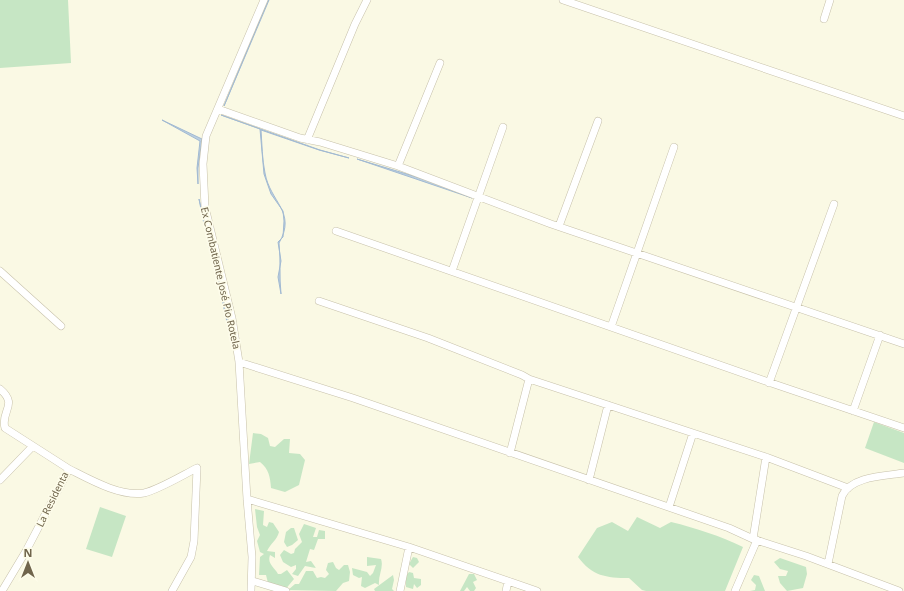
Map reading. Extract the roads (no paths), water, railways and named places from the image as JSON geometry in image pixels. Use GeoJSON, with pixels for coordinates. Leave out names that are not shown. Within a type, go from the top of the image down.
{"type":"FeatureCollection","features":[{"type":"Feature","properties":{"kind":"street","name":"Ex Combatiente José Pio Rotela"},"geometry":{"type":"LineString","coordinates":[[251,591],[252,557],[239,362],[232,318],[212,239],[203,195],[204,150],[206,136],[264,0]]}},
{"type":"Feature","properties":{"kind":"street"},"geometry":{"type":"LineString","coordinates":[[307,140],[355,24],[367,0]]}},
{"type":"Feature","properties":{"kind":"street"},"geometry":{"type":"LineString","coordinates":[[563,0],[904,116]]}},
{"type":"Feature","properties":{"kind":"street"},"geometry":{"type":"LineString","coordinates":[[824,19],[830,0]]}},
{"type":"Feature","properties":{"kind":"street"},"geometry":{"type":"LineString","coordinates":[[398,166],[440,63]]}},
{"type":"Feature","properties":{"kind":"street"},"geometry":{"type":"LineString","coordinates":[[218,109],[307,140],[320,142],[398,166],[559,226],[904,344]]}},
{"type":"Feature","properties":{"kind":"street"},"geometry":{"type":"LineString","coordinates":[[559,226],[598,121]]}},
{"type":"Feature","properties":{"kind":"street"},"geometry":{"type":"LineString","coordinates":[[452,271],[503,127]]}},
{"type":"Feature","properties":{"kind":"street"},"geometry":{"type":"LineString","coordinates":[[612,327],[674,147]]}},
{"type":"Feature","properties":{"kind":"street"},"geometry":{"type":"LineString","coordinates":[[769,383],[834,204]]}},
{"type":"Feature","properties":{"kind":"street"},"geometry":{"type":"LineString","coordinates":[[336,231],[769,383],[904,428]]}},
{"type":"Feature","properties":{"kind":"street"},"geometry":{"type":"LineString","coordinates":[[0,271],[62,326]]}},
{"type":"Feature","properties":{"kind":"street"},"geometry":{"type":"LineString","coordinates":[[319,302],[428,338],[522,375],[528,379],[766,457],[848,488]]}},
{"type":"Feature","properties":{"kind":"street"},"geometry":{"type":"LineString","coordinates":[[853,411],[880,335]]}},
{"type":"Feature","properties":{"kind":"street"},"geometry":{"type":"LineString","coordinates":[[239,362],[669,507],[729,528],[755,540],[828,564],[899,591]]}},
{"type":"Feature","properties":{"kind":"street"},"geometry":{"type":"LineString","coordinates":[[510,453],[528,379]]}},
{"type":"Feature","properties":{"kind":"street","name":"La Residenta"},"geometry":{"type":"LineString","coordinates":[[0,389],[8,397],[9,402],[3,418],[5,428],[68,469],[26,551],[2,591]]}},
{"type":"Feature","properties":{"kind":"street"},"geometry":{"type":"LineString","coordinates":[[590,480],[608,405]]}},
{"type":"Feature","properties":{"kind":"street"},"geometry":{"type":"LineString","coordinates":[[669,507],[693,433]]}},
{"type":"Feature","properties":{"kind":"street"},"geometry":{"type":"LineString","coordinates":[[0,480],[32,446]]}},
{"type":"Feature","properties":{"kind":"street"},"geometry":{"type":"LineString","coordinates":[[735,591],[755,540],[766,457]]}},
{"type":"Feature","properties":{"kind":"street"},"geometry":{"type":"LineString","coordinates":[[68,469],[93,482],[132,494],[145,493],[197,468],[194,541],[191,557],[172,591]]}},
{"type":"Feature","properties":{"kind":"street"},"geometry":{"type":"LineString","coordinates":[[828,564],[842,496],[848,488],[852,484],[904,473]]}},
{"type":"Feature","properties":{"kind":"street"},"geometry":{"type":"LineString","coordinates":[[247,499],[409,547],[537,591]]}},
{"type":"Feature","properties":{"kind":"street"},"geometry":{"type":"LineString","coordinates":[[400,591],[409,547]]}},
{"type":"Feature","properties":{"kind":"street"},"geometry":{"type":"LineString","coordinates":[[252,581],[286,591]]}},
{"type":"Feature","properties":{"kind":"street"},"geometry":{"type":"LineString","coordinates":[[506,591],[508,581]]}},
{"type":"Feature","properties":{"kind":"water"},"geometry":{"type":"Polygon","coordinates":[[[268,0],[269,0],[224,106],[268,0]]]}},
{"type":"Feature","properties":{"kind":"water"},"geometry":{"type":"Polygon","coordinates":[[[221,115],[320,150],[349,158],[319,150],[261,130],[265,173],[272,192],[281,208],[271,194],[264,174],[260,129],[221,115]]]}},
{"type":"Feature","properties":{"kind":"water"},"geometry":{"type":"Polygon","coordinates":[[[162,120],[202,139],[198,168],[198,184],[197,168],[200,141],[162,120]]]}},
{"type":"Feature","properties":{"kind":"water"},"geometry":{"type":"Polygon","coordinates":[[[357,159],[430,181],[472,198],[357,159]]]}},
{"type":"Feature","properties":{"kind":"water"},"geometry":{"type":"Polygon","coordinates":[[[199,199],[222,293],[232,345],[207,236],[199,199]]]}},
{"type":"Feature","properties":{"kind":"water"},"geometry":{"type":"Polygon","coordinates":[[[283,214],[285,223],[283,234],[284,221],[283,214]]]}},
{"type":"Feature","properties":{"kind":"water"},"geometry":{"type":"Polygon","coordinates":[[[280,266],[280,281],[281,294],[278,277],[280,266]]]}}]}
